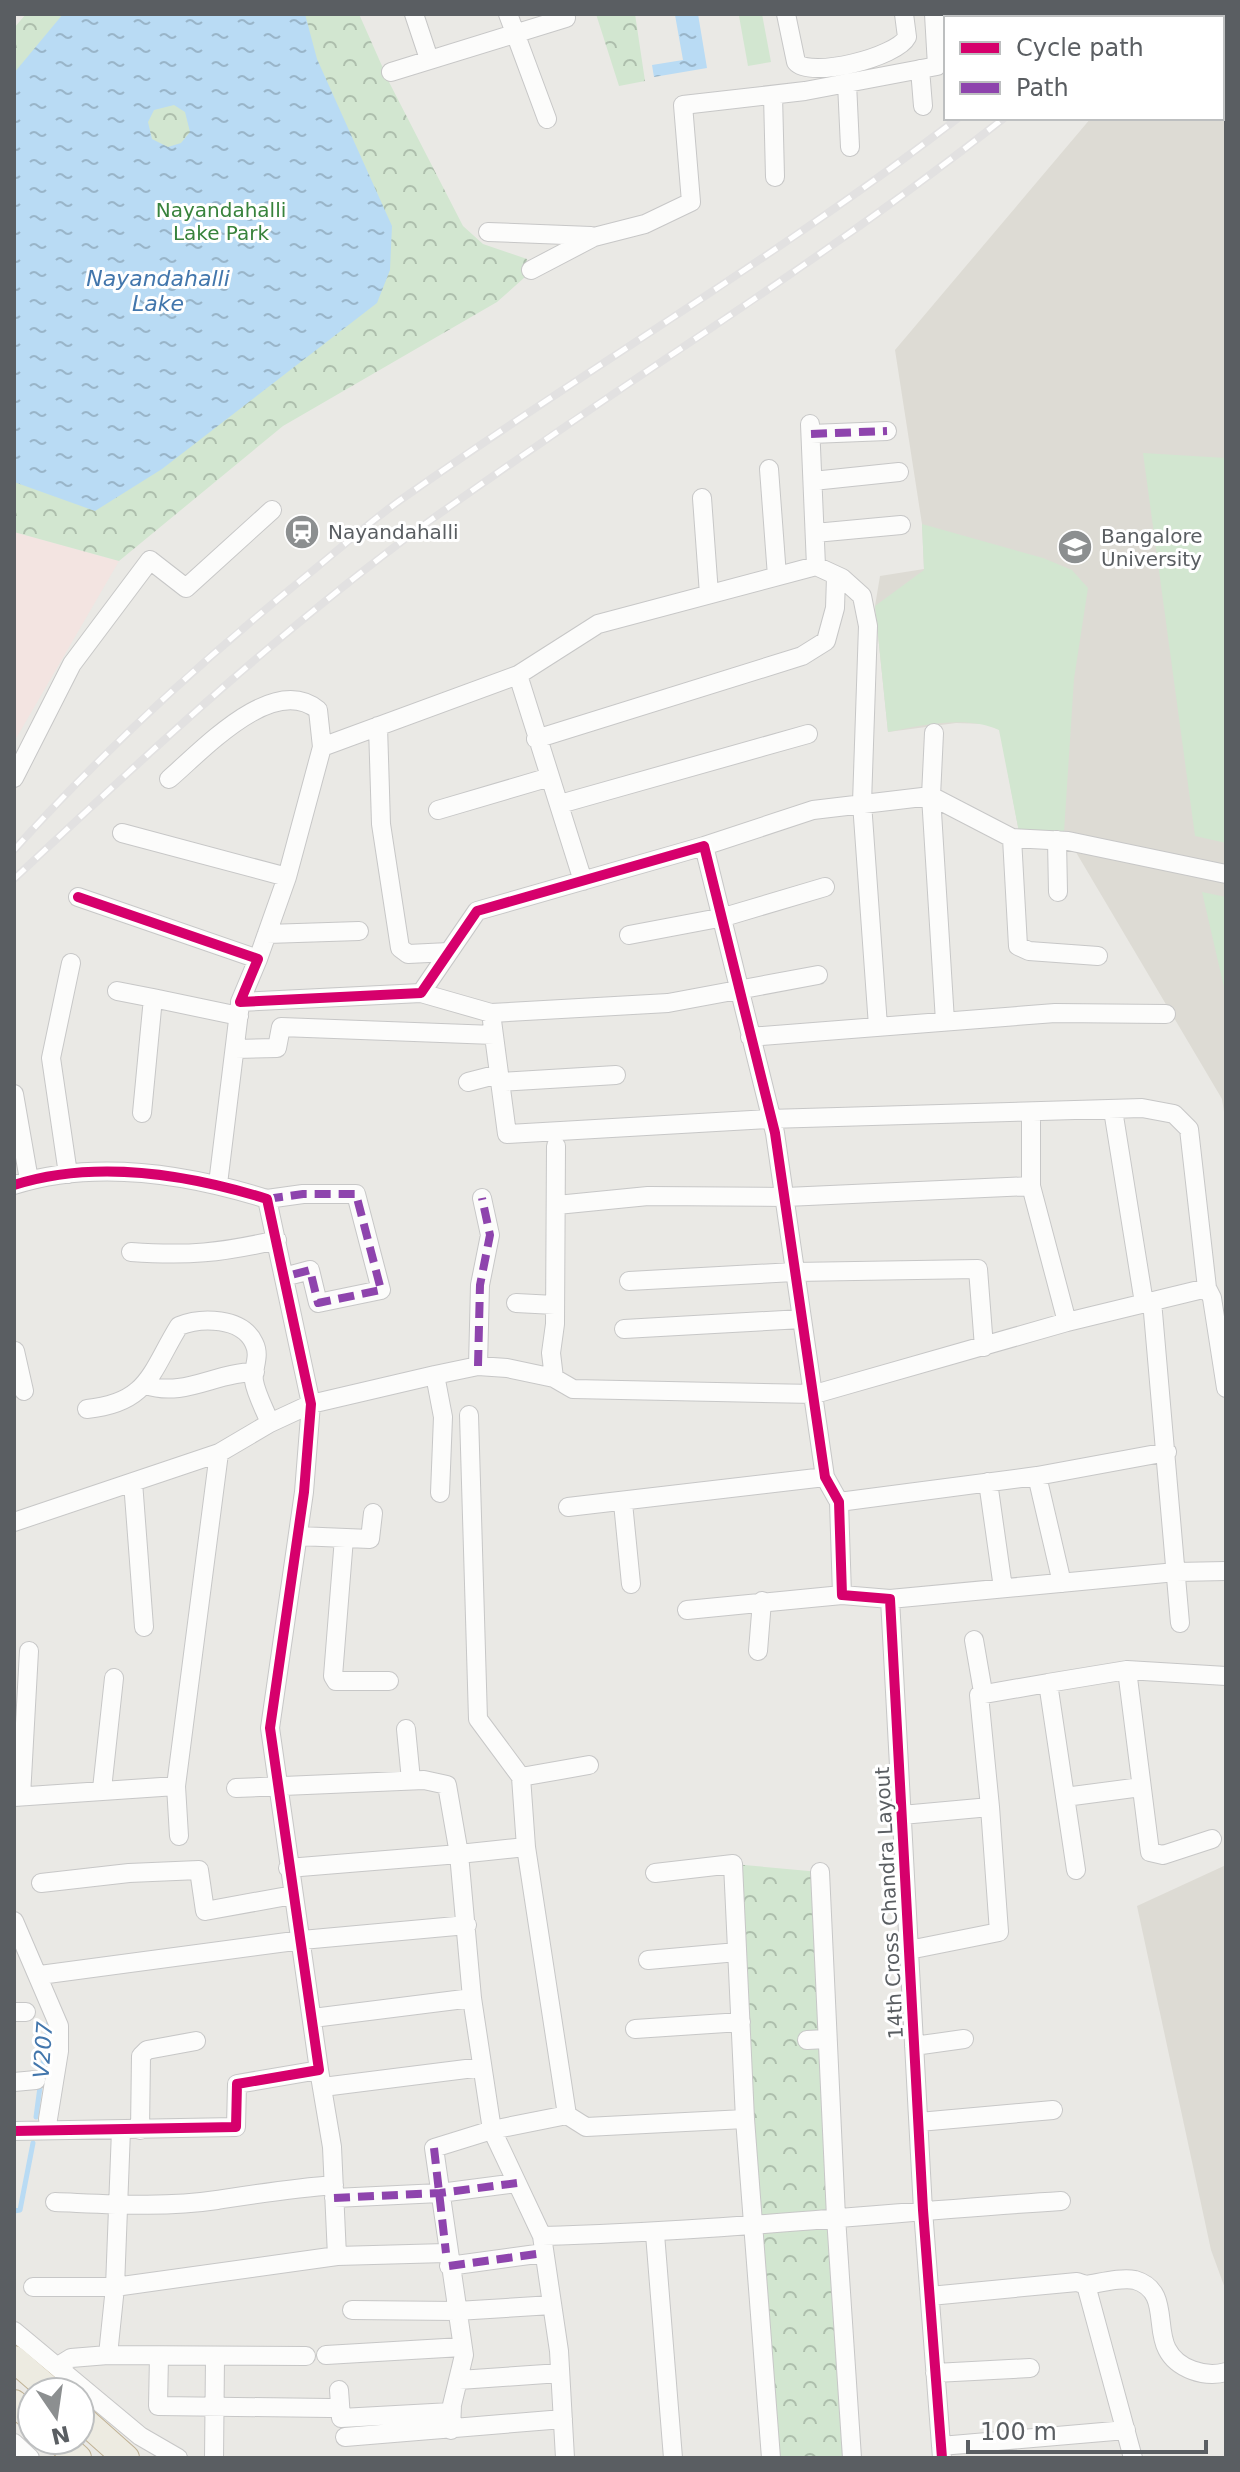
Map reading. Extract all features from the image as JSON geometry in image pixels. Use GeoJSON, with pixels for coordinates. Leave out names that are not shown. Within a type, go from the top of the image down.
{"type":"FeatureCollection","features":[{"type":"Feature","properties":{"kind":"highway"},"geometry":{"type":"LineString","coordinates":[[14,2359],[34,2376]]}},
{"type":"Feature","properties":{"kind":"highway"},"geometry":{"type":"LineString","coordinates":[[96,2431],[126,2458]]}},
{"type":"Feature","properties":{"kind":"street"},"geometry":{"type":"LineString","coordinates":[[414,14],[429,59]]}},
{"type":"Feature","properties":{"kind":"street"},"geometry":{"type":"LineString","coordinates":[[508,14],[547,119]]}},
{"type":"Feature","properties":{"kind":"street"},"geometry":{"type":"LineString","coordinates":[[786,14],[796,62],[811,70],[891,53],[907,37],[904,14]]}},
{"type":"Feature","properties":{"kind":"street"},"geometry":{"type":"LineString","coordinates":[[531,270],[594,237],[645,224],[691,202],[683,105],[773,95],[937,66],[934,14]]}},
{"type":"Feature","properties":{"kind":"street"},"geometry":{"type":"LineString","coordinates":[[391,72],[516,36],[566,18]]}},
{"type":"Feature","properties":{"kind":"street"},"geometry":{"type":"LineString","coordinates":[[920,69],[923,106]]}},
{"type":"Feature","properties":{"kind":"street"},"geometry":{"type":"LineString","coordinates":[[847,83],[850,147]]}},
{"type":"Feature","properties":{"kind":"street"},"geometry":{"type":"LineString","coordinates":[[773,95],[775,177]]}},
{"type":"Feature","properties":{"kind":"street"},"geometry":{"type":"LineString","coordinates":[[488,232],[594,237]]}},
{"type":"Feature","properties":{"kind":"street"},"geometry":{"type":"LineString","coordinates":[[816,566],[811,429],[887,431]]}},
{"type":"Feature","properties":{"kind":"street"},"geometry":{"type":"LineString","coordinates":[[769,469],[777,576]]}},
{"type":"Feature","properties":{"kind":"street"},"geometry":{"type":"LineString","coordinates":[[813,481],[899,472]]}},
{"type":"Feature","properties":{"kind":"street"},"geometry":{"type":"LineString","coordinates":[[702,498],[709,594]]}},
{"type":"Feature","properties":{"kind":"street"},"geometry":{"type":"LineString","coordinates":[[14,778],[72,664],[150,560],[186,588],[272,510]]}},
{"type":"Feature","properties":{"kind":"street"},"geometry":{"type":"LineString","coordinates":[[815,533],[901,525]]}},
{"type":"Feature","properties":{"kind":"street"},"geometry":{"type":"LineString","coordinates":[[322,747],[518,675],[598,624],[816,566],[842,578],[862,596],[868,626],[862,803],[878,1026]]}},
{"type":"Feature","properties":{"kind":"street"},"geometry":{"type":"LineString","coordinates":[[536,739],[802,656],[826,641],[835,608],[836,577]]}},
{"type":"Feature","properties":{"kind":"street"},"geometry":{"type":"LineString","coordinates":[[518,675],[583,881]]}},
{"type":"Feature","properties":{"kind":"street"},"geometry":{"type":"LineString","coordinates":[[169,779],[237,720],[265,705],[292,699],[306,700],[318,710],[322,747],[287,877],[240,1009],[218,1184]]}},
{"type":"Feature","properties":{"kind":"street"},"geometry":{"type":"LineString","coordinates":[[378,726],[381,824],[400,948],[402,953],[408,954],[449,952]]}},
{"type":"Feature","properties":{"kind":"street"},"geometry":{"type":"LineString","coordinates":[[934,733],[931,796],[945,1021]]}},
{"type":"Feature","properties":{"kind":"street"},"geometry":{"type":"LineString","coordinates":[[560,804],[808,734]]}},
{"type":"Feature","properties":{"kind":"street"},"geometry":{"type":"LineString","coordinates":[[438,810],[550,777]]}},
{"type":"Feature","properties":{"kind":"street"},"geometry":{"type":"LineString","coordinates":[[421,993],[477,911],[704,846],[813,810],[931,796],[1012,838],[1057,840],[1156,857],[1226,874]]}},
{"type":"Feature","properties":{"kind":"street"},"geometry":{"type":"LineString","coordinates":[[122,833],[287,877]]}},
{"type":"Feature","properties":{"kind":"street"},"geometry":{"type":"LineString","coordinates":[[1012,838],[1018,946],[1029,951],[1098,956]]}},
{"type":"Feature","properties":{"kind":"street"},"geometry":{"type":"LineString","coordinates":[[1057,840],[1058,892]]}},
{"type":"Feature","properties":{"kind":"street"},"geometry":{"type":"LineString","coordinates":[[704,846],[724,917],[769,1119],[775,1133],[825,1477],[839,1502],[842,1595]]}},
{"type":"Feature","properties":{"kind":"street"},"geometry":{"type":"LineString","coordinates":[[629,935],[724,917],[825,887]]}},
{"type":"Feature","properties":{"kind":"street"},"geometry":{"type":"LineString","coordinates":[[78,897],[258,959]]}},
{"type":"Feature","properties":{"kind":"street"},"geometry":{"type":"LineString","coordinates":[[267,934],[359,931]]}},
{"type":"Feature","properties":{"kind":"street"},"geometry":{"type":"LineString","coordinates":[[68,1174],[51,1058],[71,963]]}},
{"type":"Feature","properties":{"kind":"street"},"geometry":{"type":"LineString","coordinates":[[117,991],[240,1009],[421,993],[491,1013],[668,1003],[741,992],[818,975]]}},
{"type":"Feature","properties":{"kind":"street"},"geometry":{"type":"LineString","coordinates":[[142,1113],[153,998]]}},
{"type":"Feature","properties":{"kind":"street"},"geometry":{"type":"LineString","coordinates":[[491,1013],[507,1134],[769,1119],[1159,1109],[1174,1114],[1189,1129],[1207,1288],[1212,1298],[1226,1388]]}},
{"type":"Feature","properties":{"kind":"street"},"geometry":{"type":"LineString","coordinates":[[750,1037],[1055,1013],[1166,1014]]}},
{"type":"Feature","properties":{"kind":"street"},"geometry":{"type":"LineString","coordinates":[[235,1049],[277,1048],[281,1027],[494,1035]]}},
{"type":"Feature","properties":{"kind":"street"},"geometry":{"type":"LineString","coordinates":[[468,1082],[500,1078],[616,1075]]}},
{"type":"Feature","properties":{"kind":"street"},"geometry":{"type":"LineString","coordinates":[[14,1094],[22,1182],[116,1169],[218,1184],[267,1199],[303,1194],[356,1194],[381,1290],[318,1303],[310,1270],[284,1277]]}},
{"type":"Feature","properties":{"kind":"street"},"geometry":{"type":"LineString","coordinates":[[1113,1110],[1148,1302],[1167,1452],[1180,1623]]}},
{"type":"Feature","properties":{"kind":"street"},"geometry":{"type":"LineString","coordinates":[[1031,1114],[1031,1186],[1067,1322]]}},
{"type":"Feature","properties":{"kind":"street"},"geometry":{"type":"LineString","coordinates":[[554,1378],[551,1353],[555,1305],[556,1146]]}},
{"type":"Feature","properties":{"kind":"street"},"geometry":{"type":"LineString","coordinates":[[557,1205],[648,1196],[786,1197],[1031,1186]]}},
{"type":"Feature","properties":{"kind":"street"},"geometry":{"type":"LineString","coordinates":[[478,1366],[480,1285],[490,1235],[482,1198]]}},
{"type":"Feature","properties":{"kind":"street"},"geometry":{"type":"LineString","coordinates":[[267,1199],[311,1404],[298,1536],[270,1728],[321,2078],[334,2192],[337,2256]]}},
{"type":"Feature","properties":{"kind":"street"},"geometry":{"type":"LineString","coordinates":[[131,1252],[187,1256],[218,1254],[277,1240]]}},
{"type":"Feature","properties":{"kind":"street"},"geometry":{"type":"LineString","coordinates":[[629,1281],[794,1272],[978,1269],[984,1347]]}},
{"type":"Feature","properties":{"kind":"street"},"geometry":{"type":"LineString","coordinates":[[14,1522],[219,1453],[270,1423],[311,1404],[478,1366],[507,1368],[554,1378],[573,1389],[585,1390],[815,1394],[1067,1322],[1207,1288]]}},
{"type":"Feature","properties":{"kind":"street"},"geometry":{"type":"LineString","coordinates":[[516,1303],[555,1305]]}},
{"type":"Feature","properties":{"kind":"street"},"geometry":{"type":"LineString","coordinates":[[624,1329],[802,1319]]}},
{"type":"Feature","properties":{"kind":"street"},"geometry":{"type":"LineString","coordinates":[[87,1409],[118,1403],[146,1385],[179,1326],[191,1321],[214,1320],[245,1332],[254,1342],[258,1362],[253,1379],[270,1423]]}},
{"type":"Feature","properties":{"kind":"street"},"geometry":{"type":"LineString","coordinates":[[14,1347],[24,1391]]}},
{"type":"Feature","properties":{"kind":"street"},"geometry":{"type":"LineString","coordinates":[[146,1385],[173,1391],[224,1376],[255,1372]]}},
{"type":"Feature","properties":{"kind":"street"},"geometry":{"type":"LineString","coordinates":[[435,1375],[443,1417],[440,1493]]}},
{"type":"Feature","properties":{"kind":"street"},"geometry":{"type":"LineString","coordinates":[[469,1415],[478,1719],[521,1777],[526,1847],[567,2115]]}},
{"type":"Feature","properties":{"kind":"street"},"geometry":{"type":"LineString","coordinates":[[839,1502],[1037,1476],[1167,1452]]}},
{"type":"Feature","properties":{"kind":"street"},"geometry":{"type":"LineString","coordinates":[[179,1836],[176,1786],[219,1453]]}},
{"type":"Feature","properties":{"kind":"street"},"geometry":{"type":"LineString","coordinates":[[1037,1476],[1062,1583]]}},
{"type":"Feature","properties":{"kind":"street"},"geometry":{"type":"LineString","coordinates":[[568,1507],[623,1503],[825,1477]]}},
{"type":"Feature","properties":{"kind":"street"},"geometry":{"type":"LineString","coordinates":[[133,1482],[144,1627]]}},
{"type":"Feature","properties":{"kind":"street"},"geometry":{"type":"LineString","coordinates":[[988,1482],[1003,1588]]}},
{"type":"Feature","properties":{"kind":"street"},"geometry":{"type":"LineString","coordinates":[[623,1503],[631,1584]]}},
{"type":"Feature","properties":{"kind":"street"},"geometry":{"type":"LineString","coordinates":[[298,1536],[370,1539],[373,1513]]}},
{"type":"Feature","properties":{"kind":"street"},"geometry":{"type":"LineString","coordinates":[[344,1538],[333,1676],[336,1681],[389,1681]]}},
{"type":"Feature","properties":{"kind":"street"},"geometry":{"type":"LineString","coordinates":[[687,1610],[842,1595],[890,1599],[1176,1572],[1226,1571]]}},
{"type":"Feature","properties":{"kind":"street","name":"14th Cross Chandra Layout"},"geometry":{"type":"LineString","coordinates":[[890,1599],[923,2210],[941,2452]]}},
{"type":"Feature","properties":{"kind":"street"},"geometry":{"type":"LineString","coordinates":[[758,1651],[762,1601]]}},
{"type":"Feature","properties":{"kind":"street"},"geometry":{"type":"LineString","coordinates":[[974,1640],[983,1692]]}},
{"type":"Feature","properties":{"kind":"street"},"geometry":{"type":"LineString","coordinates":[[29,1651],[17,1796],[176,1786]]}},
{"type":"Feature","properties":{"kind":"street"},"geometry":{"type":"LineString","coordinates":[[909,1950],[999,1932],[979,1695],[1127,1670],[1226,1676]]}},
{"type":"Feature","properties":{"kind":"street"},"geometry":{"type":"LineString","coordinates":[[1127,1670],[1150,1852],[1163,1855],[1212,1839]]}},
{"type":"Feature","properties":{"kind":"street"},"geometry":{"type":"LineString","coordinates":[[102,1789],[114,1678]]}},
{"type":"Feature","properties":{"kind":"street"},"geometry":{"type":"LineString","coordinates":[[1048,1683],[1076,1870]]}},
{"type":"Feature","properties":{"kind":"street"},"geometry":{"type":"LineString","coordinates":[[406,1729],[411,1780]]}},
{"type":"Feature","properties":{"kind":"street"},"geometry":{"type":"LineString","coordinates":[[521,1777],[589,1765]]}},
{"type":"Feature","properties":{"kind":"street"},"geometry":{"type":"LineString","coordinates":[[236,1788],[411,1780],[447,1785],[459,1854],[472,1998],[492,2130],[543,2244],[560,2373],[565,2458]]}},
{"type":"Feature","properties":{"kind":"street"},"geometry":{"type":"LineString","coordinates":[[1065,1797],[1141,1787]]}},
{"type":"Feature","properties":{"kind":"street"},"geometry":{"type":"LineString","coordinates":[[902,1815],[990,1807]]}},
{"type":"Feature","properties":{"kind":"street"},"geometry":{"type":"LineString","coordinates":[[288,1868],[526,1847]]}},
{"type":"Feature","properties":{"kind":"street"},"geometry":{"type":"LineString","coordinates":[[655,1873],[733,1864],[745,2119],[771,2458]]}},
{"type":"Feature","properties":{"kind":"street"},"geometry":{"type":"LineString","coordinates":[[41,1883],[129,1873],[199,1870],[205,1911],[293,1895]]}},
{"type":"Feature","properties":{"kind":"street"},"geometry":{"type":"LineString","coordinates":[[820,1872],[836,2217],[852,2458]]}},
{"type":"Feature","properties":{"kind":"street"},"geometry":{"type":"LineString","coordinates":[[14,1921],[40,1975],[61,2037],[48,2119]]}},
{"type":"Feature","properties":{"kind":"street"},"geometry":{"type":"LineString","coordinates":[[40,1975],[302,1940],[467,1925]]}},
{"type":"Feature","properties":{"kind":"street"},"geometry":{"type":"LineString","coordinates":[[648,1960],[737,1952]]}},
{"type":"Feature","properties":{"kind":"street"},"geometry":{"type":"LineString","coordinates":[[313,2018],[472,1998]]}},
{"type":"Feature","properties":{"kind":"street"},"geometry":{"type":"LineString","coordinates":[[635,2029],[741,2022]]}},
{"type":"Feature","properties":{"kind":"street"},"geometry":{"type":"LineString","coordinates":[[807,2040],[827,2039]]}},
{"type":"Feature","properties":{"kind":"street"},"geometry":{"type":"LineString","coordinates":[[914,2046],[964,2039]]}},
{"type":"Feature","properties":{"kind":"street"},"geometry":{"type":"LineString","coordinates":[[108,2355],[115,2287],[118,2205],[141,2056],[147,2050],[196,2041]]}},
{"type":"Feature","properties":{"kind":"street"},"geometry":{"type":"LineString","coordinates":[[14,2131],[236,2127],[237,2084],[482,2067]]}},
{"type":"Feature","properties":{"kind":"street"},"geometry":{"type":"LineString","coordinates":[[14,2082],[36,2080]]}},
{"type":"Feature","properties":{"kind":"street"},"geometry":{"type":"LineString","coordinates":[[919,2122],[1053,2110]]}},
{"type":"Feature","properties":{"kind":"street"},"geometry":{"type":"LineString","coordinates":[[451,2421],[464,2362],[434,2148],[492,2130],[567,2115],[586,2127],[745,2119]]}},
{"type":"Feature","properties":{"kind":"street"},"geometry":{"type":"LineString","coordinates":[[55,2202],[118,2205],[218,2200],[257,2191],[440,2193],[517,2183]]}},
{"type":"Feature","properties":{"kind":"street"},"geometry":{"type":"LineString","coordinates":[[33,2287],[115,2287],[337,2256],[448,2260],[543,2244],[753,2223],[1061,2201]]}},
{"type":"Feature","properties":{"kind":"street"},"geometry":{"type":"LineString","coordinates":[[655,2234],[673,2458]]}},
{"type":"Feature","properties":{"kind":"street"},"geometry":{"type":"LineString","coordinates":[[930,2296],[1126,2280],[1146,2286],[1157,2298],[1165,2347],[1172,2356],[1201,2374],[1226,2372]]}},
{"type":"Feature","properties":{"kind":"street"},"geometry":{"type":"LineString","coordinates":[[1086,2285],[1133,2458]]}},
{"type":"Feature","properties":{"kind":"street"},"geometry":{"type":"LineString","coordinates":[[352,2310],[457,2311],[552,2305]]}},
{"type":"Feature","properties":{"kind":"street"},"geometry":{"type":"LineString","coordinates":[[14,2331],[140,2436],[178,2458]]}},
{"type":"Feature","properties":{"kind":"street"},"geometry":{"type":"LineString","coordinates":[[326,2355],[462,2347]]}},
{"type":"Feature","properties":{"kind":"street"},"geometry":{"type":"LineString","coordinates":[[58,2366],[71,2358],[108,2355],[215,2358],[306,2356]]}},
{"type":"Feature","properties":{"kind":"street"},"geometry":{"type":"LineString","coordinates":[[159,2356],[158,2406],[330,2408]]}},
{"type":"Feature","properties":{"kind":"street"},"geometry":{"type":"LineString","coordinates":[[214,2458],[215,2358]]}},
{"type":"Feature","properties":{"kind":"street"},"geometry":{"type":"LineString","coordinates":[[935,2373],[1030,2368]]}},
{"type":"Feature","properties":{"kind":"street"},"geometry":{"type":"LineString","coordinates":[[459,2380],[560,2373]]}},
{"type":"Feature","properties":{"kind":"street"},"geometry":{"type":"LineString","coordinates":[[339,2390],[341,2418],[451,2421],[563,2419]]}},
{"type":"Feature","properties":{"kind":"street"},"geometry":{"type":"LineString","coordinates":[[345,2437],[451,2421]]}},
{"type":"Feature","properties":{"kind":"street"},"geometry":{"type":"LineString","coordinates":[[941,2452],[1126,2430]]}},
{"type":"Feature","properties":{"kind":"street"},"geometry":{"type":"LineString","coordinates":[[14,2443],[30,2458]]}},
{"type":"Feature","properties":{"kind":"shaded area","name":"Bangalore University"},"geometry":{"type":"Polygon","coordinates":[[[1226,14],[1226,1125],[1222,1099],[1064,832],[1019,832],[1000,730],[986,724],[956,723],[888,732],[875,606],[880,576],[924,569],[922,524],[895,350],[1089,120],[1224,120],[1224,16],[1176,16],[1226,14]]]}},
{"type":"Feature","properties":{"kind":"shaded area"},"geometry":{"type":"Polygon","coordinates":[[[14,532],[119,561],[14,742],[14,532]]]}},
{"type":"Feature","properties":{"kind":"shaded area"},"geometry":{"type":"Polygon","coordinates":[[[1226,1865],[1226,2291],[1211,2250],[1137,1906],[1226,1865]]]}},
{"type":"Feature","properties":{"kind":"green space","name":"Nayandahalli Lake"},"geometry":{"type":"Polygon","coordinates":[[[26,14],[359,14],[390,84],[463,226],[483,244],[527,259],[525,277],[497,302],[283,426],[119,561],[14,532],[14,28],[26,14]]]}},
{"type":"Feature","properties":{"kind":"green space"},"geometry":{"type":"Polygon","coordinates":[[[596,14],[635,14],[645,81],[619,86],[596,14]]]}},
{"type":"Feature","properties":{"kind":"green space"},"geometry":{"type":"Polygon","coordinates":[[[762,14],[771,62],[748,66],[739,16],[762,14]]]}},
{"type":"Feature","properties":{"kind":"green space"},"geometry":{"type":"Polygon","coordinates":[[[1143,453],[1226,458],[1226,843],[1195,836],[1143,453]]]}},
{"type":"Feature","properties":{"kind":"green space"},"geometry":{"type":"Polygon","coordinates":[[[922,524],[1043,558],[1072,570],[1088,588],[1074,679],[1064,832],[1019,832],[999,730],[959,722],[888,732],[875,606],[924,570],[922,524]]]}},
{"type":"Feature","properties":{"kind":"green space"},"geometry":{"type":"Polygon","coordinates":[[[1202,892],[1226,897],[1226,996],[1202,892]]]}},
{"type":"Feature","properties":{"kind":"green space"},"geometry":{"type":"Polygon","coordinates":[[[733,1864],[820,1872],[852,2458],[771,2458],[733,1864]]]}},
{"type":"Feature","properties":{"kind":"water","name":"Nayandahalli Lake"},"geometry":{"type":"Polygon","coordinates":[[[63,14],[305,14],[317,59],[392,226],[390,270],[377,303],[162,469],[95,511],[14,482],[14,73],[63,14]],[[174,105],[154,110],[148,122],[152,139],[168,147],[181,143],[190,132],[185,112],[174,105]]]}},
{"type":"Feature","properties":{"kind":"water"},"geometry":{"type":"Polygon","coordinates":[[[698,14],[707,68],[654,77],[652,65],[683,60],[675,15],[698,14]]]}},
{"type":"Feature","properties":{"kind":"waterway","name":"V207"},"geometry":{"type":"LineString","coordinates":[[36,2117],[49,2019]]}},
{"type":"Feature","properties":{"kind":"waterway","name":"V207"},"geometry":{"type":"LineString","coordinates":[[14,2211],[20,2210],[33,2143]]}},
{"type":"Feature","properties":{"kind":"railway"},"geometry":{"type":"LineString","coordinates":[[14,850],[82,777],[191,674],[387,510],[821,218],[955,120]]}},
{"type":"Feature","properties":{"kind":"railway"},"geometry":{"type":"LineString","coordinates":[[14,879],[215,694],[373,563],[500,471],[791,274],[1001,120]]}},
{"type":"Feature","properties":{"kind":"marked path"},"geometry":{"type":"LineString","coordinates":[[811,434],[887,431]]}},
{"type":"Feature","properties":{"kind":"marked path"},"geometry":{"type":"LineString","coordinates":[[267,1199],[303,1194],[356,1194],[381,1290],[318,1303],[310,1270],[284,1277]]}},
{"type":"Feature","properties":{"kind":"marked path"},"geometry":{"type":"LineString","coordinates":[[478,1366],[480,1285],[490,1235],[482,1198]]}},
{"type":"Feature","properties":{"kind":"marked path"},"geometry":{"type":"LineString","coordinates":[[434,2148],[446,2253]]}},
{"type":"Feature","properties":{"kind":"marked path"},"geometry":{"type":"LineString","coordinates":[[334,2198],[440,2193],[517,2183]]}},
{"type":"Feature","properties":{"kind":"marked path"},"geometry":{"type":"LineString","coordinates":[[449,2266],[544,2253]]}},
{"type":"Feature","properties":{"kind":"cycle path"},"geometry":{"type":"LineString","coordinates":[[78,897],[258,959],[240,1002],[421,993],[477,911],[704,846],[775,1133],[825,1477],[839,1502],[842,1595],[890,1599],[923,2210],[942,2458]]}},
{"type":"Feature","properties":{"kind":"cycle path"},"geometry":{"type":"LineString","coordinates":[[14,1185],[45,1177],[109,1171],[173,1177],[267,1199],[311,1404],[304,1492],[270,1728],[319,2070],[237,2084],[236,2127],[14,2131]]}},
{"type":"Feature","properties":{"kind":"place","name":"Nayandahalli"},"geometry":{"type":"Point","coordinates":[302,532]}},
{"type":"Feature","properties":{"kind":"place","name":"Bangalore University"},"geometry":{"type":"Point","coordinates":[1075,547]}},
{"type":"Feature","properties":{"kind":"park label","name":"Nayandahalli Lake Park"},"geometry":{"type":"Point","coordinates":[221,222]}}]}
